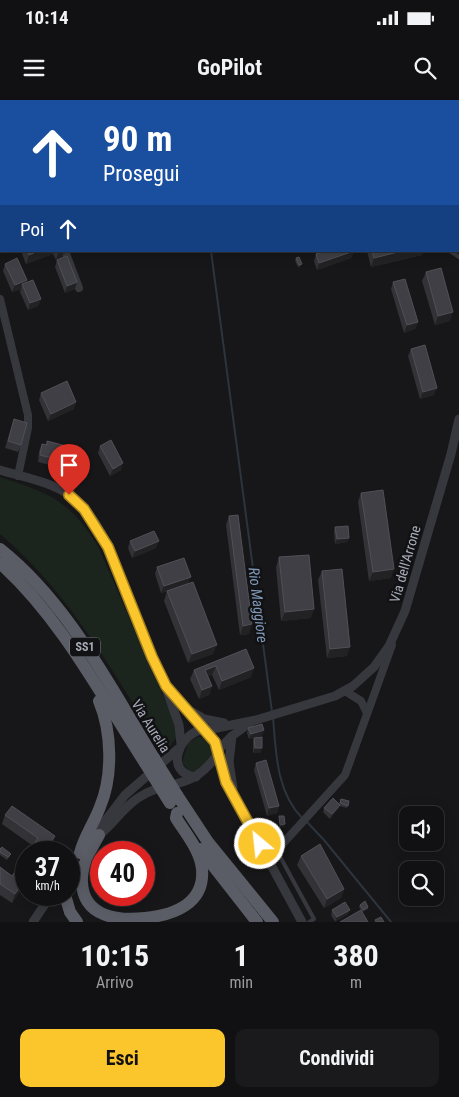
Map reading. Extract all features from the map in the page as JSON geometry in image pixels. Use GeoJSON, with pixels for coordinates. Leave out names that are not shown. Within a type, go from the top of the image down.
{"type":"FeatureCollection","features":[{"type":"Feature","properties":{"kind":"highway","name":"Via Aurelia"},"geometry":{"type":"LineString","coordinates":[[0,549],[36,582],[66,619],[200,849],[257,922]]}},
{"type":"Feature","properties":{"kind":"highway","name":"Via Aurelia"},"geometry":{"type":"LineString","coordinates":[[0,564],[37,601],[150,761]]}},
{"type":"Feature","properties":{"kind":"highway"},"geometry":{"type":"LineString","coordinates":[[75,655],[78,665],[100,704],[108,738],[108,767],[105,794],[80,853]]}},
{"type":"Feature","properties":{"kind":"highway","name":"Via Aurelia"},"geometry":{"type":"LineString","coordinates":[[174,803],[272,922]]}},
{"type":"Feature","properties":{"kind":"highway"},"geometry":{"type":"LineString","coordinates":[[94,838],[82,876],[84,893],[89,904],[104,915],[119,920],[170,914],[184,907],[194,898],[202,873],[197,852],[176,818],[174,803]]}},
{"type":"Feature","properties":{"kind":"highway"},"geometry":{"type":"LineString","coordinates":[[68,906],[77,922]]}},
{"type":"Feature","properties":{"kind":"street"},"geometry":{"type":"LineString","coordinates":[[65,252],[79,288]]}},
{"type":"Feature","properties":{"kind":"street"},"geometry":{"type":"LineString","coordinates":[[0,299],[3,321],[28,419],[18,476]]}},
{"type":"Feature","properties":{"kind":"street","name":"Via dell'Arrone"},"geometry":{"type":"LineString","coordinates":[[268,860],[345,775],[406,611],[449,464],[459,419]]}},
{"type":"Feature","properties":{"kind":"street"},"geometry":{"type":"LineString","coordinates":[[0,470],[69,495],[78,502],[93,521],[111,554],[152,657],[166,686],[180,728],[176,760],[179,767],[187,775],[196,777]]}},
{"type":"Feature","properties":{"kind":"street"},"geometry":{"type":"LineString","coordinates":[[94,838],[94,832],[125,795],[179,746],[190,733],[229,724],[258,720],[345,691],[360,681],[377,663],[390,646],[400,624]]}},
{"type":"Feature","properties":{"kind":"street"},"geometry":{"type":"LineString","coordinates":[[166,686],[215,742],[224,778],[302,922]]}},
{"type":"Feature","properties":{"kind":"street"},"geometry":{"type":"LineString","coordinates":[[345,691],[361,702],[367,713]]}},
{"type":"Feature","properties":{"kind":"street"},"geometry":{"type":"LineString","coordinates":[[180,703],[200,717],[229,724]]}},
{"type":"Feature","properties":{"kind":"street"},"geometry":{"type":"LineString","coordinates":[[80,853],[120,812],[141,796],[186,783],[196,777],[232,736],[258,720]]}},
{"type":"Feature","properties":{"kind":"street"},"geometry":{"type":"LineString","coordinates":[[232,736],[229,765],[235,797]]}},
{"type":"Feature","properties":{"kind":"street"},"geometry":{"type":"LineString","coordinates":[[33,922],[44,906]]}},
{"type":"Feature","properties":{"kind":"lane"},"geometry":{"type":"LineString","coordinates":[[277,851],[314,919],[309,922]]}},
{"type":"Feature","properties":{"kind":"shaded area"},"geometry":{"type":"Polygon","coordinates":[[[0,477],[33,488],[57,500],[77,518],[98,546],[175,723],[177,737],[168,749],[160,747],[107,662],[69,607],[48,581],[0,534],[0,477]]]}},
{"type":"Feature","properties":{"kind":"shaded area"},"geometry":{"type":"Polygon","coordinates":[[[198,737],[207,738],[211,744],[212,753],[208,761],[196,772],[190,772],[182,763],[188,743],[198,737]]]}},
{"type":"Feature","properties":{"kind":"building"},"geometry":{"type":"Polygon","coordinates":[[[322,252],[351,252],[319,263],[316,254],[322,252]]]}},
{"type":"Feature","properties":{"kind":"building"},"geometry":{"type":"Polygon","coordinates":[[[372,252],[398,252],[374,258],[372,252]]]}},
{"type":"Feature","properties":{"kind":"building"},"geometry":{"type":"Polygon","coordinates":[[[67,256],[77,282],[67,286],[57,260],[67,256]]]}},
{"type":"Feature","properties":{"kind":"building"},"geometry":{"type":"Polygon","coordinates":[[[299,257],[302,264],[299,265],[296,258],[299,257]]]}},
{"type":"Feature","properties":{"kind":"building"},"geometry":{"type":"Polygon","coordinates":[[[17,258],[27,280],[15,285],[5,264],[17,258]]]}},
{"type":"Feature","properties":{"kind":"building"},"geometry":{"type":"Polygon","coordinates":[[[441,268],[453,312],[438,316],[426,272],[441,268]]]}},
{"type":"Feature","properties":{"kind":"building"},"geometry":{"type":"Polygon","coordinates":[[[405,279],[418,322],[407,325],[393,282],[405,279]]]}},
{"type":"Feature","properties":{"kind":"building"},"geometry":{"type":"Polygon","coordinates":[[[33,280],[41,299],[30,303],[22,284],[33,280]]]}},
{"type":"Feature","properties":{"kind":"building"},"geometry":{"type":"Polygon","coordinates":[[[425,345],[437,388],[423,392],[411,349],[425,345]]]}},
{"type":"Feature","properties":{"kind":"building"},"geometry":{"type":"Polygon","coordinates":[[[67,381],[76,402],[51,414],[41,393],[67,381]]]}},
{"type":"Feature","properties":{"kind":"building"},"geometry":{"type":"Polygon","coordinates":[[[14,419],[27,423],[21,445],[8,441],[14,419]]]}},
{"type":"Feature","properties":{"kind":"building"},"geometry":{"type":"Polygon","coordinates":[[[111,440],[123,463],[113,469],[100,446],[111,440]]]}},
{"type":"Feature","properties":{"kind":"building"},"geometry":{"type":"Polygon","coordinates":[[[47,441],[74,448],[71,463],[40,455],[42,444],[47,445],[47,441]]]}},
{"type":"Feature","properties":{"kind":"building"},"geometry":{"type":"Polygon","coordinates":[[[383,490],[394,569],[373,572],[361,493],[383,490]]]}},
{"type":"Feature","properties":{"kind":"building"},"geometry":{"type":"Polygon","coordinates":[[[238,515],[252,624],[243,626],[229,516],[238,515]]]}},
{"type":"Feature","properties":{"kind":"building"},"geometry":{"type":"Polygon","coordinates":[[[348,526],[349,538],[337,539],[335,527],[348,526]]]}},
{"type":"Feature","properties":{"kind":"building"},"geometry":{"type":"Polygon","coordinates":[[[154,531],[159,541],[135,551],[130,541],[154,531]]]}},
{"type":"Feature","properties":{"kind":"building"},"geometry":{"type":"Polygon","coordinates":[[[309,555],[314,609],[285,612],[279,557],[309,555]]]}},
{"type":"Feature","properties":{"kind":"building"},"geometry":{"type":"Polygon","coordinates":[[[184,558],[191,577],[164,586],[157,567],[184,558]]]}},
{"type":"Feature","properties":{"kind":"building"},"geometry":{"type":"Polygon","coordinates":[[[342,569],[350,647],[330,649],[322,571],[342,569]]]}},
{"type":"Feature","properties":{"kind":"building"},"geometry":{"type":"Polygon","coordinates":[[[193,582],[217,645],[192,654],[167,591],[193,582]]]}},
{"type":"Feature","properties":{"kind":"building"},"geometry":{"type":"Polygon","coordinates":[[[246,649],[254,668],[222,681],[216,666],[205,670],[212,686],[202,690],[194,670],[246,649]]]}},
{"type":"Feature","properties":{"kind":"building"},"geometry":{"type":"Polygon","coordinates":[[[262,724],[264,730],[251,734],[248,728],[262,724]]]}},
{"type":"Feature","properties":{"kind":"building"},"geometry":{"type":"Polygon","coordinates":[[[262,737],[262,748],[255,748],[254,738],[262,737]]]}},
{"type":"Feature","properties":{"kind":"building"},"geometry":{"type":"Polygon","coordinates":[[[266,760],[279,806],[269,808],[256,763],[266,760]]]}},
{"type":"Feature","properties":{"kind":"building"},"geometry":{"type":"Polygon","coordinates":[[[333,798],[340,805],[332,814],[324,808],[333,798]]]}},
{"type":"Feature","properties":{"kind":"building"},"geometry":{"type":"Polygon","coordinates":[[[341,799],[349,801],[348,806],[340,803],[341,799]]]}},
{"type":"Feature","properties":{"kind":"building"},"geometry":{"type":"Polygon","coordinates":[[[12,806],[55,836],[52,841],[36,841],[38,838],[5,815],[12,806]]]}},
{"type":"Feature","properties":{"kind":"building"},"geometry":{"type":"Polygon","coordinates":[[[279,816],[284,816],[285,824],[280,825],[279,816]]]}},
{"type":"Feature","properties":{"kind":"building"},"geometry":{"type":"Polygon","coordinates":[[[320,844],[344,889],[327,899],[301,856],[320,844]]]}},
{"type":"Feature","properties":{"kind":"building"},"geometry":{"type":"Polygon","coordinates":[[[2,847],[11,854],[8,857],[0,852],[2,847]]]}},
{"type":"Feature","properties":{"kind":"building"},"geometry":{"type":"Polygon","coordinates":[[[0,867],[12,876],[15,872],[15,894],[0,884],[0,867]]]}},
{"type":"Feature","properties":{"kind":"building"},"geometry":{"type":"Polygon","coordinates":[[[365,901],[368,907],[363,910],[360,905],[365,901]]]}},
{"type":"Feature","properties":{"kind":"building"},"geometry":{"type":"Polygon","coordinates":[[[345,902],[350,910],[337,917],[332,910],[345,902]]]}},
{"type":"Feature","properties":{"kind":"building"},"geometry":{"type":"Polygon","coordinates":[[[361,910],[368,922],[340,922],[361,910]]]}},
{"type":"Feature","properties":{"kind":"building"},"geometry":{"type":"Polygon","coordinates":[[[381,917],[384,922],[376,922],[375,920],[381,917]]]}},
{"type":"Feature","properties":{"kind":"waterway","name":"Rio Maggiore"},"geometry":{"type":"LineString","coordinates":[[211,252],[272,712]]}},
{"type":"Feature","properties":{"kind":"waterway","name":"Rio Maggiore"},"geometry":{"type":"LineString","coordinates":[[273,717],[282,783],[293,807],[302,818]]}},
{"type":"Feature","properties":{"kind":"waterway","name":"Rio Maggiore"},"geometry":{"type":"LineString","coordinates":[[306,821],[324,840],[391,922]]}},
{"type":"Feature","properties":{"kind":"route"},"geometry":{"type":"LineString","coordinates":[[69,495],[78,502],[93,521],[108,547],[152,657],[166,686],[209,733],[218,747],[218,754],[226,782],[260,844]]}}]}
